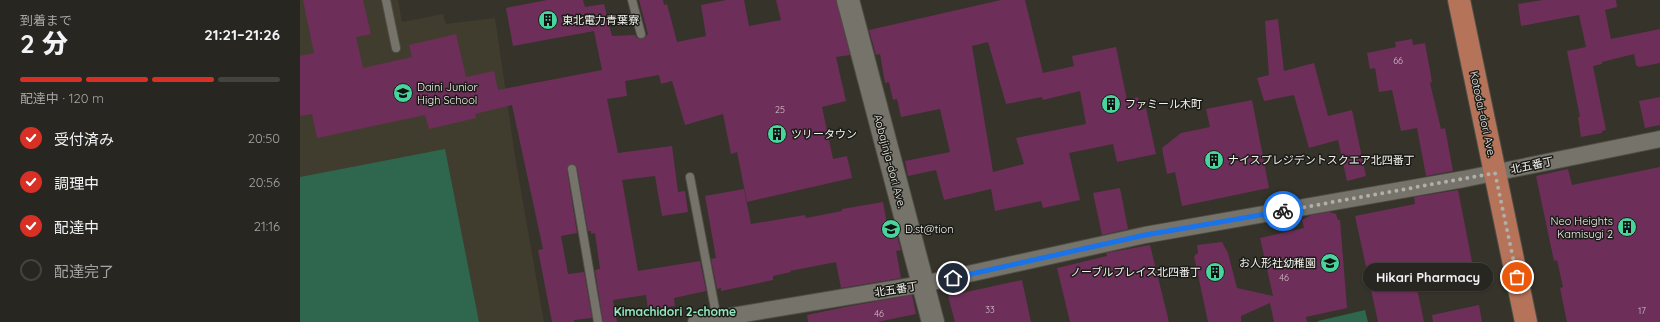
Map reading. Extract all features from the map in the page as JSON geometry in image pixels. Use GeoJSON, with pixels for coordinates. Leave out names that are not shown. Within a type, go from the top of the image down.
{"type":"FeatureCollection","features":[{"type":"Feature","properties":{"kind":"main road","name":"Kotodai-dori Ave."},"geometry":{"type":"LineString","coordinates":[[1459,0],[1526,322]]}},
{"type":"Feature","properties":{"kind":"street","name":"Aobajinja-dori Ave."},"geometry":{"type":"LineString","coordinates":[[848,0],[933,322]]}},
{"type":"Feature","properties":{"kind":"street","name":"北五番丁"},"geometry":{"type":"LineString","coordinates":[[696,322],[923,284],[1145,235],[1495,173],[1660,139]]}},
{"type":"Feature","properties":{"kind":"lane"},"geometry":{"type":"LineString","coordinates":[[386,0],[396,48]]}},
{"type":"Feature","properties":{"kind":"lane"},"geometry":{"type":"LineString","coordinates":[[632,0],[640,34]]}},
{"type":"Feature","properties":{"kind":"lane"},"geometry":{"type":"LineString","coordinates":[[572,170],[598,322]]}},
{"type":"Feature","properties":{"kind":"lane"},"geometry":{"type":"LineString","coordinates":[[690,178],[717,319]]}},
{"type":"Feature","properties":{"kind":"shaded area","name":"Daini Junior High School"},"geometry":{"type":"Polygon","coordinates":[[[300,0],[398,0],[402,22],[443,14],[446,24],[495,18],[516,162],[544,322],[300,322],[300,0]]]}},
{"type":"Feature","properties":{"kind":"green space"},"geometry":{"type":"Polygon","coordinates":[[[445,149],[479,322],[300,322],[300,177],[445,149]]]}},
{"type":"Feature","properties":{"kind":"green space"},"geometry":{"type":"Polygon","coordinates":[[[1365,310],[1368,322],[1318,322],[1318,321],[1365,310]]]}},
{"type":"Feature","properties":{"kind":"building"},"geometry":{"type":"Polygon","coordinates":[[[303,0],[363,0],[371,34],[356,37],[363,68],[412,57],[409,45],[456,34],[466,77],[494,71],[498,90],[602,70],[594,31],[513,46],[506,8],[547,0],[583,0],[585,7],[604,4],[612,36],[635,35],[637,38],[642,39],[648,34],[639,0],[663,0],[664,5],[667,4],[677,42],[706,36],[701,5],[726,0],[744,0],[749,26],[781,20],[776,0],[836,0],[850,55],[836,57],[846,101],[822,107],[833,159],[847,156],[852,178],[747,202],[737,152],[731,154],[723,114],[685,125],[672,81],[661,84],[659,75],[625,81],[627,96],[607,99],[618,153],[672,146],[678,192],[685,191],[688,212],[662,216],[655,176],[622,180],[638,271],[700,261],[706,291],[674,298],[675,306],[648,309],[646,295],[613,300],[617,322],[603,322],[595,270],[600,269],[595,233],[591,234],[591,231],[588,231],[577,168],[574,164],[571,164],[567,170],[577,233],[561,236],[568,274],[584,272],[592,318],[574,320],[574,322],[552,322],[538,250],[543,249],[512,105],[475,114],[476,118],[429,129],[425,115],[317,138],[312,114],[300,116],[300,56],[314,53],[303,0]]]}},
{"type":"Feature","properties":{"kind":"building"},"geometry":{"type":"Polygon","coordinates":[[[1001,0],[1025,0],[1043,73],[1074,66],[1072,56],[1116,47],[1127,100],[1138,97],[1141,110],[1146,108],[1156,154],[1117,162],[1113,144],[1069,153],[1080,200],[1043,208],[1041,201],[995,211],[991,189],[944,200],[936,170],[908,176],[905,161],[950,152],[940,109],[901,117],[897,99],[893,100],[889,82],[885,83],[880,54],[876,55],[869,30],[1001,0]],[[988,42],[972,46],[993,172],[1024,164],[1016,138],[1086,124],[1080,91],[1043,100],[1042,97],[1006,104],[988,42]]]}},
{"type":"Feature","properties":{"kind":"building"},"geometry":{"type":"Polygon","coordinates":[[[1543,0],[1616,0],[1617,7],[1605,10],[1611,39],[1660,29],[1660,63],[1639,67],[1636,65],[1634,54],[1602,62],[1602,64],[1593,66],[1606,130],[1602,131],[1602,133],[1581,137],[1578,117],[1580,117],[1567,51],[1586,47],[1579,15],[1521,26],[1518,4],[1543,0]]]}},
{"type":"Feature","properties":{"kind":"building"},"geometry":{"type":"Polygon","coordinates":[[[1278,19],[1284,71],[1314,63],[1328,116],[1352,110],[1366,176],[1347,181],[1338,140],[1309,148],[1294,95],[1264,101],[1257,78],[1269,75],[1265,21],[1278,19]]]}},
{"type":"Feature","properties":{"kind":"building"},"geometry":{"type":"Polygon","coordinates":[[[1412,39],[1413,45],[1425,43],[1432,82],[1430,83],[1441,129],[1445,128],[1453,171],[1426,176],[1417,128],[1401,131],[1392,90],[1379,92],[1375,68],[1370,69],[1367,53],[1396,47],[1395,42],[1412,39]]]}},
{"type":"Feature","properties":{"kind":"building"},"geometry":{"type":"Polygon","coordinates":[[[1660,97],[1660,125],[1645,128],[1639,101],[1660,97]]]}},
{"type":"Feature","properties":{"kind":"building","name":"ナイスプレジデントスクエア北四番丁"},"geometry":{"type":"Polygon","coordinates":[[[1252,100],[1269,188],[1182,206],[1175,172],[1167,174],[1162,148],[1181,133],[1210,127],[1206,109],[1252,100]]]}},
{"type":"Feature","properties":{"kind":"building"},"geometry":{"type":"Polygon","coordinates":[[[1660,167],[1660,322],[1567,322],[1560,288],[1563,287],[1557,260],[1554,261],[1536,176],[1568,169],[1572,185],[1660,167]]]}},
{"type":"Feature","properties":{"kind":"building"},"geometry":{"type":"Polygon","coordinates":[[[1120,188],[1128,229],[1102,235],[1093,193],[1120,188]]]}},
{"type":"Feature","properties":{"kind":"building"},"geometry":{"type":"Polygon","coordinates":[[[744,189],[751,224],[805,215],[806,218],[842,211],[842,209],[883,202],[888,230],[895,229],[901,250],[896,251],[901,278],[841,288],[836,262],[790,271],[791,272],[773,276],[773,280],[721,291],[721,288],[717,289],[711,259],[716,258],[705,196],[744,189]]]}},
{"type":"Feature","properties":{"kind":"building"},"geometry":{"type":"Polygon","coordinates":[[[1458,190],[1475,277],[1417,288],[1424,322],[1378,322],[1355,216],[1415,204],[1414,197],[1458,190]]]}},
{"type":"Feature","properties":{"kind":"building"},"geometry":{"type":"Polygon","coordinates":[[[1329,212],[1336,214],[1338,220],[1340,220],[1347,308],[1306,317],[1307,322],[1274,322],[1270,303],[1241,316],[1241,322],[1208,322],[1194,256],[1198,253],[1197,245],[1222,242],[1228,253],[1237,288],[1273,296],[1260,238],[1304,228],[1302,220],[1311,215],[1329,212]]]}},
{"type":"Feature","properties":{"kind":"building"},"geometry":{"type":"Polygon","coordinates":[[[1150,245],[1169,322],[1070,322],[1057,268],[1107,256],[1106,253],[1150,245]]]}},
{"type":"Feature","properties":{"kind":"building"},"geometry":{"type":"Polygon","coordinates":[[[1022,280],[1031,322],[955,322],[948,296],[1022,280]]]}},
{"type":"Feature","properties":{"kind":"building"},"geometry":{"type":"Polygon","coordinates":[[[912,295],[916,314],[877,322],[808,322],[807,315],[912,295]]]}},
{"type":"Feature","properties":{"kind":"building"},"geometry":{"type":"Polygon","coordinates":[[[1479,305],[1482,322],[1433,322],[1432,315],[1479,305]]]}},
{"type":"Feature","properties":{"kind":"way so far"},"geometry":{"type":"LineString","coordinates":[[1283,211],[1495,173],[1517,277]]}},
{"type":"Feature","properties":{"kind":"place","name":"東北電力青葉寮"},"geometry":{"type":"Point","coordinates":[548,20]}},
{"type":"Feature","properties":{"kind":"place","name":"Daini Junior High School"},"geometry":{"type":"Point","coordinates":[403,93]}},
{"type":"Feature","properties":{"kind":"place","name":"ファミール木町"},"geometry":{"type":"Point","coordinates":[1111,104]}},
{"type":"Feature","properties":{"kind":"place","name":"ツリータウン"},"geometry":{"type":"Point","coordinates":[777,134]}},
{"type":"Feature","properties":{"kind":"place","name":"ナイスプレジデントスクエア北四番丁"},"geometry":{"type":"Point","coordinates":[1214,160]}},
{"type":"Feature","properties":{"kind":"place","name":"Neo Heights Kamisugi 2"},"geometry":{"type":"Point","coordinates":[1627,227]}},
{"type":"Feature","properties":{"kind":"place","name":"D.st@tion"},"geometry":{"type":"Point","coordinates":[891,229]}},
{"type":"Feature","properties":{"kind":"place","name":"お人形社幼稚園"},"geometry":{"type":"Point","coordinates":[1330,263]}},
{"type":"Feature","properties":{"kind":"place","name":"ノーブルプレイス北四番丁"},"geometry":{"type":"Point","coordinates":[1215,272]}},
{"type":"Feature","properties":{"kind":"place","name":"Hikari Pharmacy"},"geometry":{"type":"Point","coordinates":[1517,277]}},
{"type":"Feature","properties":{"kind":"district","name":"Kimachidori 2-chome"},"geometry":{"type":"Point","coordinates":[675,311]}},
{"type":"Feature","properties":{"kind":"route"},"geometry":{"type":"LineString","coordinates":[[953,278],[1145,235],[1283,211]]}}]}
